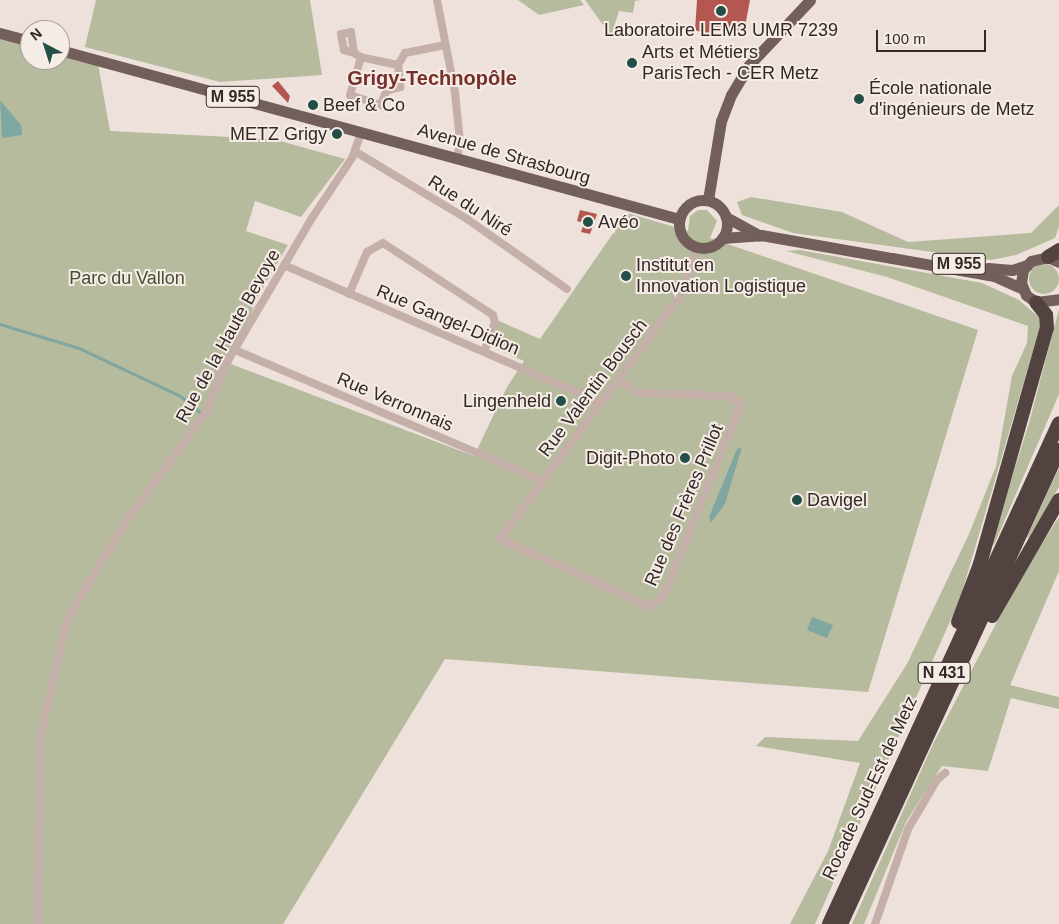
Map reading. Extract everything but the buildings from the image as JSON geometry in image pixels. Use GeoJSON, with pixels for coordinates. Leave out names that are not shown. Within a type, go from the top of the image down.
{"type":"FeatureCollection","features":[{"type":"Feature","properties":{"kind":"highway"},"geometry":{"type":"LineString","coordinates":[[929,718],[980,564],[1042,350],[1047,320],[1036,302]]}},
{"type":"Feature","properties":{"kind":"highway","name":"Rocade Sud-Est de Metz"},"geometry":{"type":"LineString","coordinates":[[841,924],[929,718],[1059,423]]}},
{"type":"Feature","properties":{"kind":"highway","name":"Rocade Sud-Est de Metz"},"geometry":{"type":"LineString","coordinates":[[829,924],[1059,450]]}},
{"type":"Feature","properties":{"kind":"highway"},"geometry":{"type":"LineString","coordinates":[[929,718],[1059,500]]}},
{"type":"Feature","properties":{"kind":"main road"},"geometry":{"type":"LineString","coordinates":[[708,200],[720,127],[730,95],[749,65],[810,0]]}},
{"type":"Feature","properties":{"kind":"main road"},"geometry":{"type":"LineString","coordinates":[[0,33],[20,38]]}},
{"type":"Feature","properties":{"kind":"main road","name":"Avenue de Strasbourg"},"geometry":{"type":"LineString","coordinates":[[70,53],[457,160],[679,219]]}},
{"type":"Feature","properties":{"kind":"main road"},"geometry":{"type":"LineString","coordinates":[[708,200],[719,206],[726,217],[722,238],[711,246],[697,247],[681,235],[679,219],[690,204],[708,200]]}},
{"type":"Feature","properties":{"kind":"main road","name":"M 955"},"geometry":{"type":"LineString","coordinates":[[726,217],[761,235]]}},
{"type":"Feature","properties":{"kind":"main road","name":"M 955"},"geometry":{"type":"LineString","coordinates":[[722,238],[761,235],[994,276],[1023,289]]}},
{"type":"Feature","properties":{"kind":"main road"},"geometry":{"type":"LineString","coordinates":[[1055,256],[1036,258],[1026,265],[1021,276],[1023,289],[1036,302],[1059,298]]}},
{"type":"Feature","properties":{"kind":"main road","name":"M 955"},"geometry":{"type":"LineString","coordinates":[[892,258],[1005,270],[1026,265]]}},
{"type":"Feature","properties":{"kind":"street"},"geometry":{"type":"LineString","coordinates":[[437,0],[459,132],[457,160]]}},
{"type":"Feature","properties":{"kind":"street"},"geometry":{"type":"LineString","coordinates":[[398,65],[357,55],[350,95],[381,105],[386,91],[400,88],[398,65],[405,52],[446,45]]}},
{"type":"Feature","properties":{"kind":"street","name":"Rue de la Haute Bevoye"},"geometry":{"type":"LineString","coordinates":[[38,924],[37,768],[64,632],[73,609],[125,523],[206,412],[211,393],[284,265],[356,152],[361,133]]}},
{"type":"Feature","properties":{"kind":"street","name":"Rue du Niré"},"geometry":{"type":"LineString","coordinates":[[356,152],[467,219],[566,289]]}},
{"type":"Feature","properties":{"kind":"street"},"geometry":{"type":"LineString","coordinates":[[349,294],[367,252],[383,242],[493,316],[495,323],[484,351]]}},
{"type":"Feature","properties":{"kind":"street","name":"Rue Valentin Bousch"},"geometry":{"type":"LineString","coordinates":[[500,539],[682,294],[697,247]]}},
{"type":"Feature","properties":{"kind":"street","name":"Rue Gangel-Didion"},"geometry":{"type":"LineString","coordinates":[[284,265],[601,403]]}},
{"type":"Feature","properties":{"kind":"street","name":"Rue Verronnais"},"geometry":{"type":"LineString","coordinates":[[235,350],[543,481]]}},
{"type":"Feature","properties":{"kind":"street","name":"Rue des Frères Prillot"},"geometry":{"type":"LineString","coordinates":[[500,539],[642,605],[659,603],[741,404],[730,396],[638,393],[618,380]]}},
{"type":"Feature","properties":{"kind":"street"},"geometry":{"type":"LineString","coordinates":[[875,924],[908,829],[936,780],[945,773]]}},
{"type":"Feature","properties":{"kind":"green space"},"geometry":{"type":"Polygon","coordinates":[[[96,0],[310,0],[322,75],[220,82],[85,47],[96,0]]]}},
{"type":"Feature","properties":{"kind":"green space"},"geometry":{"type":"Polygon","coordinates":[[[518,0],[580,0],[584,5],[539,15],[518,0]]]}},
{"type":"Feature","properties":{"kind":"green space"},"geometry":{"type":"Polygon","coordinates":[[[585,0],[641,0],[635,1],[633,13],[619,11],[611,36],[585,0]]]}},
{"type":"Feature","properties":{"kind":"green space","name":"Parc du Vallon"},"geometry":{"type":"Polygon","coordinates":[[[0,38],[20,43],[20,70],[70,70],[70,57],[98,64],[110,131],[273,139],[345,159],[301,217],[255,201],[246,231],[288,245],[258,296],[231,364],[474,456],[507,387],[524,361],[490,346],[499,321],[540,339],[627,213],[688,231],[690,216],[698,210],[707,210],[717,221],[710,238],[978,330],[868,692],[445,659],[283,924],[0,924],[0,38]]]}},
{"type":"Feature","properties":{"kind":"green space"},"geometry":{"type":"Polygon","coordinates":[[[751,197],[842,212],[908,242],[1031,233],[1059,205],[1059,227],[1055,238],[1016,255],[991,260],[793,233],[742,215],[737,202],[751,197]]]}},
{"type":"Feature","properties":{"kind":"green space"},"geometry":{"type":"Polygon","coordinates":[[[800,250],[982,283],[1019,300],[1042,320],[960,599],[815,924],[790,924],[828,851],[860,763],[756,746],[765,737],[858,741],[907,664],[969,534],[996,466],[1012,376],[1027,343],[1028,326],[887,277],[786,251],[800,250]]]}},
{"type":"Feature","properties":{"kind":"green space"},"geometry":{"type":"Polygon","coordinates":[[[1044,264],[1055,268],[1059,279],[1055,290],[1044,294],[1033,290],[1029,279],[1033,268],[1044,264]]]}},
{"type":"Feature","properties":{"kind":"green space"},"geometry":{"type":"Polygon","coordinates":[[[1059,309],[1059,394],[994,545],[991,544],[1029,423],[1059,309]]]}},
{"type":"Feature","properties":{"kind":"green space"},"geometry":{"type":"Polygon","coordinates":[[[1059,468],[1059,487],[1029,538],[1027,537],[1059,468]]]}},
{"type":"Feature","properties":{"kind":"green space"},"geometry":{"type":"Polygon","coordinates":[[[1059,517],[1059,571],[1010,685],[1059,697],[1059,709],[1011,698],[988,771],[942,766],[906,822],[864,924],[852,924],[933,744],[1020,578],[1059,517]]]}},
{"type":"Feature","properties":{"kind":"water"},"geometry":{"type":"Polygon","coordinates":[[[0,100],[21,125],[22,135],[2,138],[0,100]]]}},
{"type":"Feature","properties":{"kind":"water"},"geometry":{"type":"Polygon","coordinates":[[[742,447],[725,504],[711,523],[709,517],[737,449],[742,447]]]}},
{"type":"Feature","properties":{"kind":"water"},"geometry":{"type":"Polygon","coordinates":[[[812,617],[833,625],[827,638],[807,630],[812,617]]]}},
{"type":"Feature","properties":{"kind":"waterway"},"geometry":{"type":"LineString","coordinates":[[0,324],[79,348],[179,395],[199,411]]}},
{"type":"Feature","properties":{"kind":"place","name":"Laboratoire LEM3 UMR 7239"},"geometry":{"type":"Point","coordinates":[721,11]}},
{"type":"Feature","properties":{"kind":"place","name":"Arts et Métiers ParisTech - CER Metz"},"geometry":{"type":"Point","coordinates":[632,63]}},
{"type":"Feature","properties":{"kind":"place","name":"École nationale d'ingénieurs de Metz"},"geometry":{"type":"Point","coordinates":[859,99]}},
{"type":"Feature","properties":{"kind":"place","name":"Beef & Co"},"geometry":{"type":"Point","coordinates":[313,105]}},
{"type":"Feature","properties":{"kind":"place","name":"METZ Grigy"},"geometry":{"type":"Point","coordinates":[337,134]}},
{"type":"Feature","properties":{"kind":"place","name":"Avéo"},"geometry":{"type":"Point","coordinates":[588,222]}},
{"type":"Feature","properties":{"kind":"place","name":"Institut en Innovation Logistique"},"geometry":{"type":"Point","coordinates":[626,276]}},
{"type":"Feature","properties":{"kind":"place","name":"Lingenheld"},"geometry":{"type":"Point","coordinates":[561,401]}},
{"type":"Feature","properties":{"kind":"place","name":"Digit-Photo"},"geometry":{"type":"Point","coordinates":[685,458]}},
{"type":"Feature","properties":{"kind":"place","name":"Davigel"},"geometry":{"type":"Point","coordinates":[797,500]}},
{"type":"Feature","properties":{"kind":"district","name":"Grigy-Technopôle"},"geometry":{"type":"Point","coordinates":[432,78]}}]}
